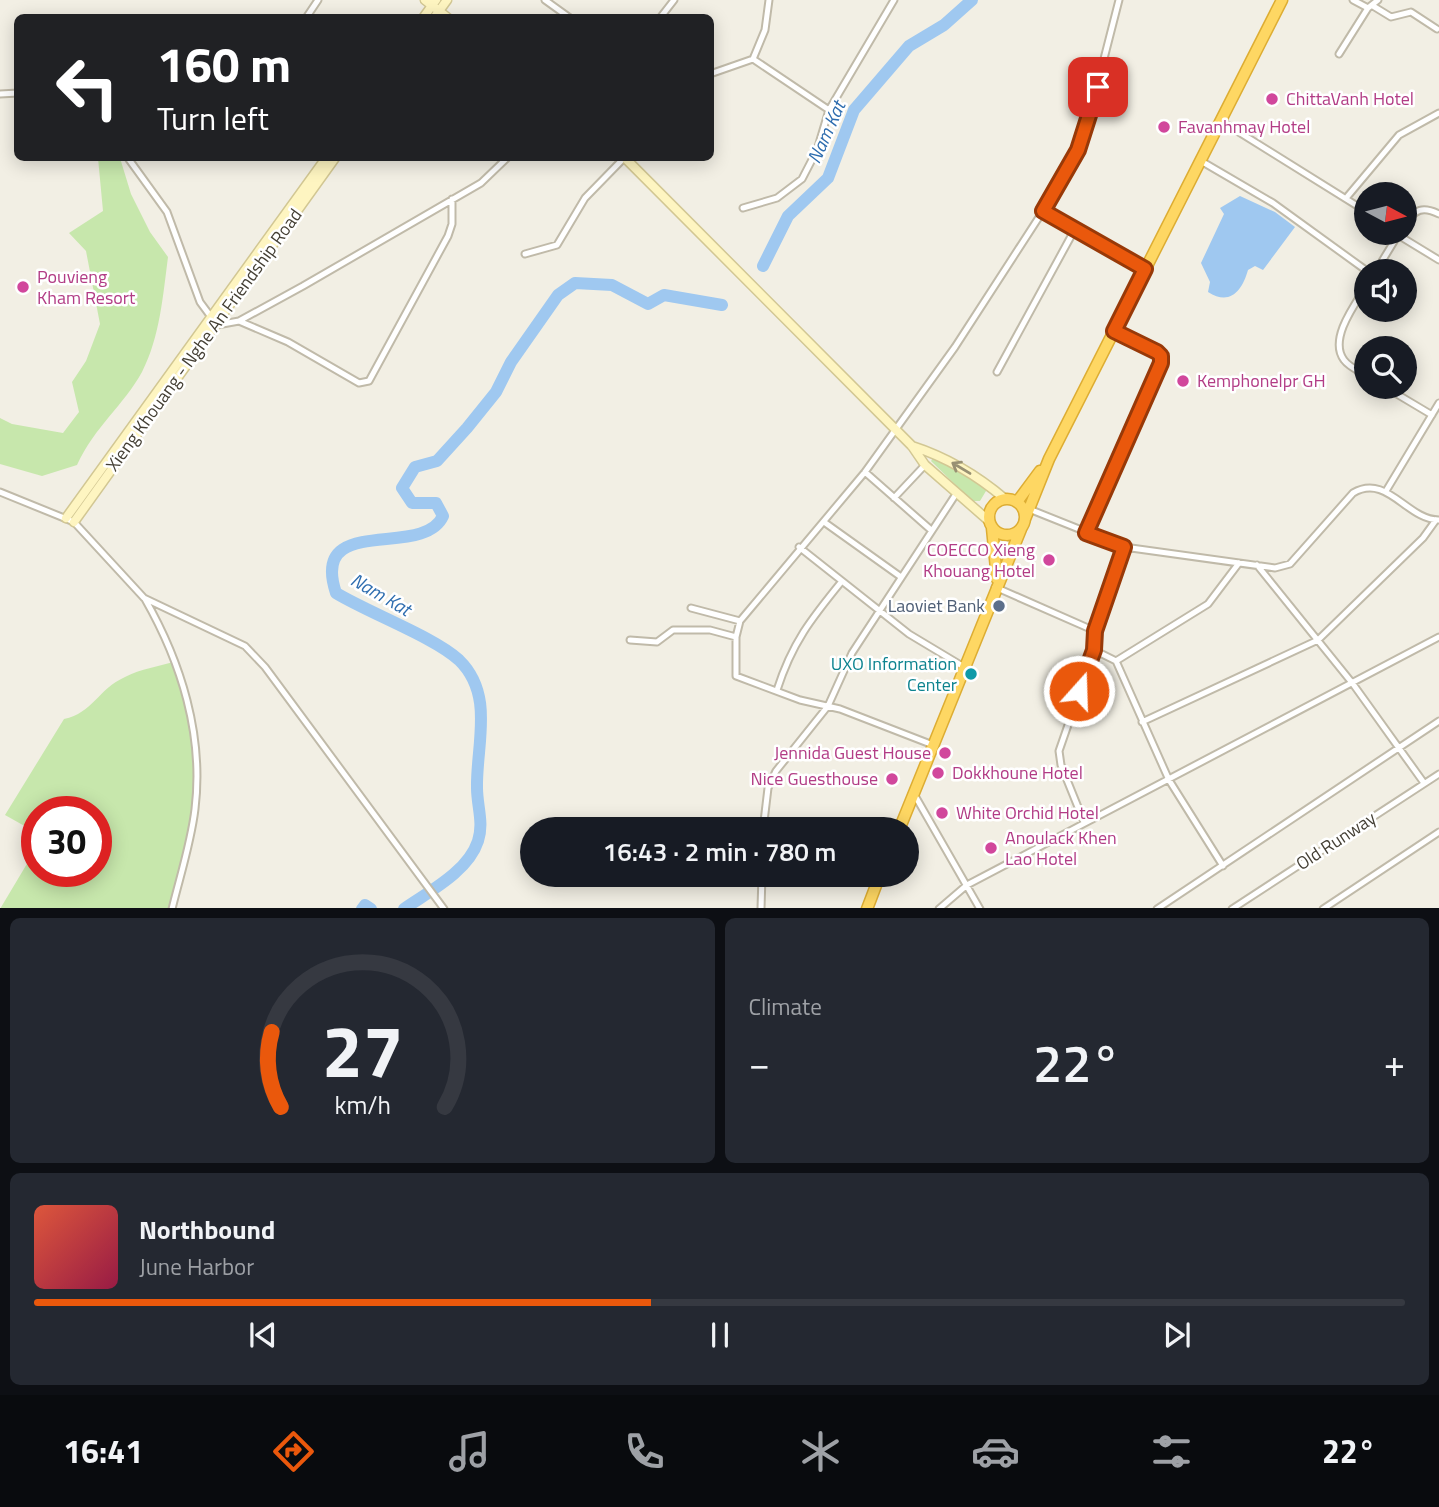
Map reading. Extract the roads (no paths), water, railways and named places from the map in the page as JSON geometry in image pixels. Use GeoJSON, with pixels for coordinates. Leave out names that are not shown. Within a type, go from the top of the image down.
{"type":"FeatureCollection","features":[{"type":"Feature","properties":{"kind":"highway"},"geometry":{"type":"LineString","coordinates":[[905,817],[996,584],[1049,459],[1282,0]]}},
{"type":"Feature","properties":{"kind":"highway"},"geometry":{"type":"LineString","coordinates":[[1017,502],[1049,459]]}},
{"type":"Feature","properties":{"kind":"highway"},"geometry":{"type":"LineString","coordinates":[[996,584],[991,524],[993,505],[1004,499],[1017,502],[1027,514]]}},
{"type":"Feature","properties":{"kind":"highway"},"geometry":{"type":"LineString","coordinates":[[991,524],[1004,535],[1021,529]]}},
{"type":"Feature","properties":{"kind":"highway"},"geometry":{"type":"LineString","coordinates":[[866,908],[875,887]]}},
{"type":"Feature","properties":{"kind":"street"},"geometry":{"type":"LineString","coordinates":[[433,7],[447,0]]}},
{"type":"Feature","properties":{"kind":"street"},"geometry":{"type":"LineString","coordinates":[[545,0],[566,14]]}},
{"type":"Feature","properties":{"kind":"street"},"geometry":{"type":"LineString","coordinates":[[663,14],[674,0]]}},
{"type":"Feature","properties":{"kind":"street"},"geometry":{"type":"LineString","coordinates":[[753,60],[765,30],[769,0]]}},
{"type":"Feature","properties":{"kind":"street"},"geometry":{"type":"LineString","coordinates":[[743,208],[777,198],[803,179],[817,150],[829,110],[894,0]]}},
{"type":"Feature","properties":{"kind":"street"},"geometry":{"type":"LineString","coordinates":[[933,745],[736,676],[736,637],[740,621],[799,547],[866,472],[895,432],[955,348],[1043,211],[1085,133],[1119,0]]}},
{"type":"Feature","properties":{"kind":"street"},"geometry":{"type":"LineString","coordinates":[[1353,0],[1373,5],[1391,17],[1411,12],[1437,29]]}},
{"type":"Feature","properties":{"kind":"street"},"geometry":{"type":"LineString","coordinates":[[1339,54],[1373,5]]}},
{"type":"Feature","properties":{"kind":"street"},"geometry":{"type":"LineString","coordinates":[[714,73],[753,60]]}},
{"type":"Feature","properties":{"kind":"street"},"geometry":{"type":"LineString","coordinates":[[753,60],[829,110]]}},
{"type":"Feature","properties":{"kind":"street"},"geometry":{"type":"LineString","coordinates":[[1347,197],[1399,135],[1439,113]]}},
{"type":"Feature","properties":{"kind":"street"},"geometry":{"type":"LineString","coordinates":[[1221,120],[1354,202]]}},
{"type":"Feature","properties":{"kind":"street"},"geometry":{"type":"LineString","coordinates":[[130,161],[167,212],[200,302],[214,322],[239,321],[297,347],[359,383],[369,381],[448,236],[452,224],[452,199]]}},
{"type":"Feature","properties":{"kind":"street","name":"Xieng Khouang - Nghe An Friendship Road"},"geometry":{"type":"LineString","coordinates":[[214,322],[324,161]]}},
{"type":"Feature","properties":{"kind":"street","name":"Xieng Khouang - Nghe An Friendship Road"},"geometry":{"type":"LineString","coordinates":[[70,520],[333,161]]}},
{"type":"Feature","properties":{"kind":"street"},"geometry":{"type":"LineString","coordinates":[[239,321],[481,183],[504,161]]}},
{"type":"Feature","properties":{"kind":"street"},"geometry":{"type":"LineString","coordinates":[[524,254],[557,245],[585,198],[622,161]]}},
{"type":"Feature","properties":{"kind":"street"},"geometry":{"type":"LineString","coordinates":[[628,161],[895,432],[912,446],[925,465],[991,524]]}},
{"type":"Feature","properties":{"kind":"street"},"geometry":{"type":"LineString","coordinates":[[1200,161],[1273,203],[1354,262]]}},
{"type":"Feature","properties":{"kind":"street"},"geometry":{"type":"LineString","coordinates":[[1418,210],[1424,208],[1439,214]]}},
{"type":"Feature","properties":{"kind":"street"},"geometry":{"type":"LineString","coordinates":[[1043,211],[1145,269]]}},
{"type":"Feature","properties":{"kind":"street"},"geometry":{"type":"LineString","coordinates":[[997,372],[1075,229]]}},
{"type":"Feature","properties":{"kind":"street"},"geometry":{"type":"LineString","coordinates":[[1416,245],[1439,260]]}},
{"type":"Feature","properties":{"kind":"street"},"geometry":{"type":"LineString","coordinates":[[1354,305],[1346,317],[1340,350],[1347,364],[1354,368]]}},
{"type":"Feature","properties":{"kind":"street"},"geometry":{"type":"LineString","coordinates":[[1086,533],[1161,363],[1161,356],[1157,352],[1114,331]]}},
{"type":"Feature","properties":{"kind":"street"},"geometry":{"type":"LineString","coordinates":[[1405,399],[1432,415]]}},
{"type":"Feature","properties":{"kind":"street"},"geometry":{"type":"LineString","coordinates":[[1386,492],[1439,403]]}},
{"type":"Feature","properties":{"kind":"street"},"geometry":{"type":"LineString","coordinates":[[912,446],[937,454],[988,485],[1004,499]]}},
{"type":"Feature","properties":{"kind":"street"},"geometry":{"type":"LineString","coordinates":[[894,498],[925,465]]}},
{"type":"Feature","properties":{"kind":"street"},"geometry":{"type":"LineString","coordinates":[[866,472],[930,530]]}},
{"type":"Feature","properties":{"kind":"street"},"geometry":{"type":"LineString","coordinates":[[1027,514],[1124,547],[1275,568],[1290,564],[1353,493],[1362,488],[1386,492],[1426,518],[1437,520],[1423,538],[1318,640],[1142,722]]}},
{"type":"Feature","properties":{"kind":"street"},"geometry":{"type":"LineString","coordinates":[[0,492],[70,520],[144,597],[178,663],[187,696],[195,758],[195,809],[172,908]]}},
{"type":"Feature","properties":{"kind":"street"},"geometry":{"type":"LineString","coordinates":[[765,817],[768,788],[776,771],[828,706],[852,653],[956,494]]}},
{"type":"Feature","properties":{"kind":"street"},"geometry":{"type":"LineString","coordinates":[[824,522],[901,577]]}},
{"type":"Feature","properties":{"kind":"street"},"geometry":{"type":"LineString","coordinates":[[799,547],[937,653],[964,667]]}},
{"type":"Feature","properties":{"kind":"street"},"geometry":{"type":"LineString","coordinates":[[1084,822],[1061,765],[1059,751],[1094,650],[1095,631],[1124,547]]}},
{"type":"Feature","properties":{"kind":"street"},"geometry":{"type":"LineString","coordinates":[[1116,661],[1208,604],[1239,563]]}},
{"type":"Feature","properties":{"kind":"street"},"geometry":{"type":"LineString","coordinates":[[1258,565],[1353,684],[1424,783]]}},
{"type":"Feature","properties":{"kind":"street"},"geometry":{"type":"LineString","coordinates":[[777,690],[788,654],[809,621],[842,581]]}},
{"type":"Feature","properties":{"kind":"street"},"geometry":{"type":"LineString","coordinates":[[996,584],[1095,631]]}},
{"type":"Feature","properties":{"kind":"street"},"geometry":{"type":"LineString","coordinates":[[144,597],[245,646],[265,667],[444,908]]}},
{"type":"Feature","properties":{"kind":"street"},"geometry":{"type":"LineString","coordinates":[[691,608],[740,621]]}},
{"type":"Feature","properties":{"kind":"street"},"geometry":{"type":"LineString","coordinates":[[630,640],[657,642],[673,630],[710,631],[736,637]]}},
{"type":"Feature","properties":{"kind":"street"},"geometry":{"type":"LineString","coordinates":[[939,908],[967,885],[1439,637]]}},
{"type":"Feature","properties":{"kind":"street"},"geometry":{"type":"LineString","coordinates":[[1094,650],[1116,661],[1169,780],[1223,866]]}},
{"type":"Feature","properties":{"kind":"street"},"geometry":{"type":"LineString","coordinates":[[1157,908],[1439,721]]}},
{"type":"Feature","properties":{"kind":"street","name":"Old Runway"},"geometry":{"type":"LineString","coordinates":[[1232,908],[1439,774]]}},
{"type":"Feature","properties":{"kind":"street"},"geometry":{"type":"LineString","coordinates":[[914,794],[980,908]]}},
{"type":"Feature","properties":{"kind":"street"},"geometry":{"type":"LineString","coordinates":[[1323,908],[1439,832]]}},
{"type":"Feature","properties":{"kind":"street"},"geometry":{"type":"LineString","coordinates":[[761,908],[762,887]]}},
{"type":"Feature","properties":{"kind":"water"},"geometry":{"type":"Polygon","coordinates":[[[1240,196],[1275,212],[1295,227],[1263,270],[1255,266],[1248,270],[1239,290],[1234,294],[1229,297],[1216,296],[1208,292],[1210,282],[1201,263],[1224,214],[1220,208],[1240,196]]]}},
{"type":"Feature","properties":{"kind":"waterway","name":"Nam Kat"},"geometry":{"type":"LineString","coordinates":[[763,266],[788,216],[828,178],[854,110],[909,46],[944,25],[972,0]]}},
{"type":"Feature","properties":{"kind":"waterway","name":"Nam Kat"},"geometry":{"type":"LineString","coordinates":[[405,908],[457,872],[478,841],[480,705],[470,674],[448,651],[336,593],[332,568],[339,553],[353,545],[414,535],[432,529],[443,516],[436,503],[412,503],[402,488],[415,467],[437,461],[467,428],[496,392],[511,362],[558,295],[575,283],[612,285],[648,304],[664,295],[722,305]]}},
{"type":"Feature","properties":{"kind":"waterway","name":"Nam Kat"},"geometry":{"type":"LineString","coordinates":[[363,908],[365,905],[370,908]]}},
{"type":"Feature","properties":{"kind":"place","name":"ChittaVanh Hotel"},"geometry":{"type":"Point","coordinates":[1272,99]}},
{"type":"Feature","properties":{"kind":"place","name":"Favanhmay Hotel"},"geometry":{"type":"Point","coordinates":[1164,127]}},
{"type":"Feature","properties":{"kind":"place","name":"Pouvieng Kham Resort"},"geometry":{"type":"Point","coordinates":[23,287]}},
{"type":"Feature","properties":{"kind":"place","name":"Kemphonelpr GH"},"geometry":{"type":"Point","coordinates":[1183,381]}},
{"type":"Feature","properties":{"kind":"place","name":"COECCO Xieng Khouang Hotel"},"geometry":{"type":"Point","coordinates":[1049,560]}},
{"type":"Feature","properties":{"kind":"place","name":"Laoviet Bank"},"geometry":{"type":"Point","coordinates":[999,606]}},
{"type":"Feature","properties":{"kind":"place","name":"UXO Information Center"},"geometry":{"type":"Point","coordinates":[971,674]}},
{"type":"Feature","properties":{"kind":"place","name":"Jennida Guest House"},"geometry":{"type":"Point","coordinates":[945,753]}},
{"type":"Feature","properties":{"kind":"place","name":"Dokkhoune Hotel"},"geometry":{"type":"Point","coordinates":[938,773]}},
{"type":"Feature","properties":{"kind":"place","name":"Nice Guesthouse"},"geometry":{"type":"Point","coordinates":[892,779]}},
{"type":"Feature","properties":{"kind":"place","name":"White Orchid Hotel"},"geometry":{"type":"Point","coordinates":[942,813]}},
{"type":"Feature","properties":{"kind":"place","name":"Anoulack Khen Lao Hotel"},"geometry":{"type":"Point","coordinates":[991,848]}}]}
